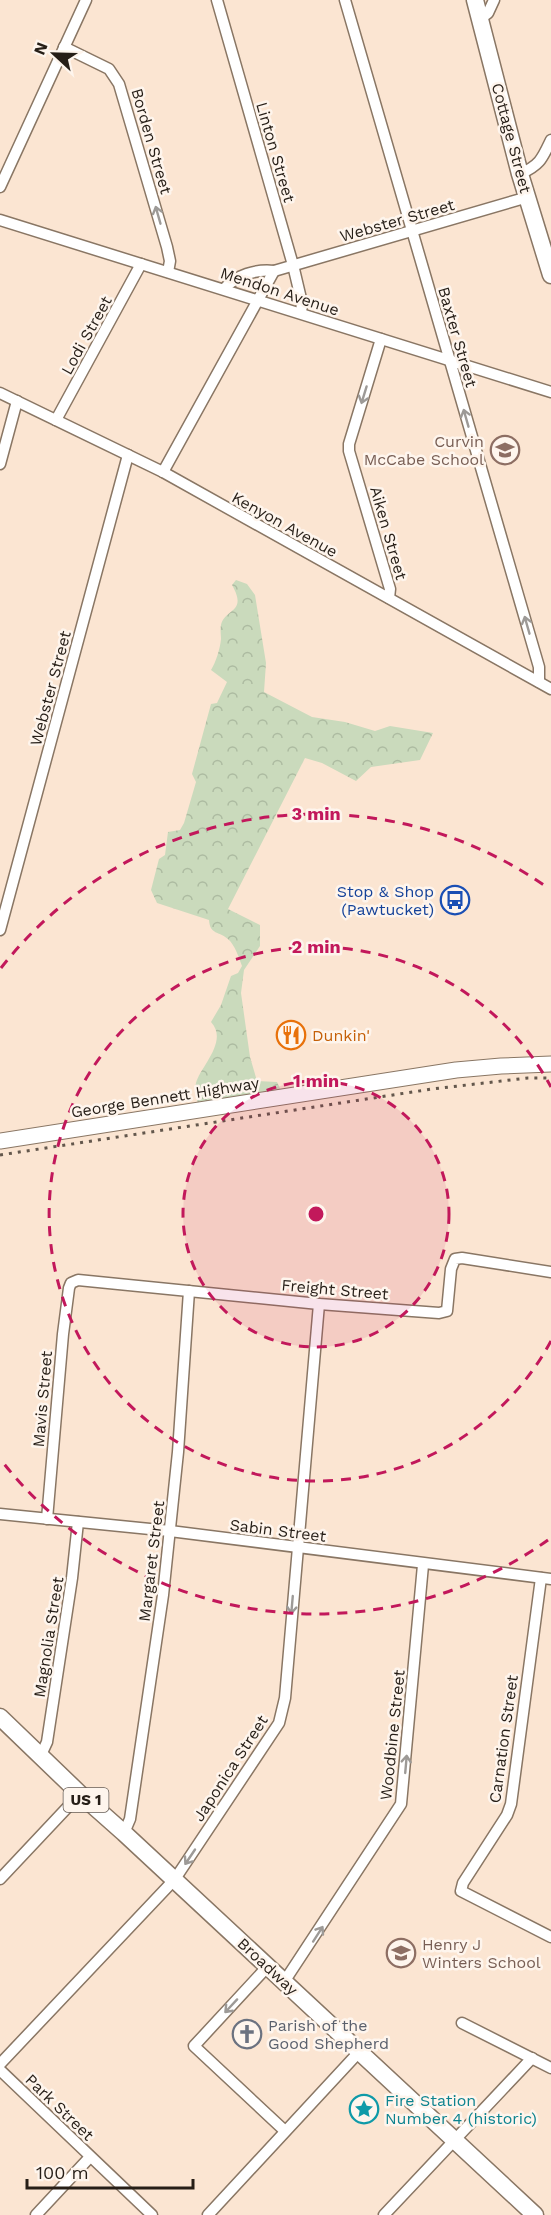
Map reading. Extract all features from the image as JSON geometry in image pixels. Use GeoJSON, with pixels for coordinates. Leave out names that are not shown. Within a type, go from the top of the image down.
{"type":"FeatureCollection","features":[{"type":"Feature","properties":{"kind":"main road","name":"Cottage Street"},"geometry":{"type":"LineString","coordinates":[[474,0],[520,174],[551,274]]}},
{"type":"Feature","properties":{"kind":"main road","name":"George Bennett Highway"},"geometry":{"type":"LineString","coordinates":[[0,1141],[456,1070],[551,1064]]}},
{"type":"Feature","properties":{"kind":"main road","name":"Broadway"},"geometry":{"type":"LineString","coordinates":[[0,1717],[80,1794],[535,2215]]}},
{"type":"Feature","properties":{"kind":"street"},"geometry":{"type":"LineString","coordinates":[[0,187],[86,0]]}},
{"type":"Feature","properties":{"kind":"street","name":"Linton Street"},"geometry":{"type":"LineString","coordinates":[[217,0],[293,265],[302,303],[301,313]]}},
{"type":"Feature","properties":{"kind":"street","name":"Baxter Street"},"geometry":{"type":"LineString","coordinates":[[345,0],[539,667],[538,682]]}},
{"type":"Feature","properties":{"kind":"street"},"geometry":{"type":"LineString","coordinates":[[480,19],[488,13],[494,0]]}},
{"type":"Feature","properties":{"kind":"street","name":"Borden Street"},"geometry":{"type":"LineString","coordinates":[[64,47],[115,74],[167,247],[170,261],[168,272]]}},
{"type":"Feature","properties":{"kind":"street"},"geometry":{"type":"LineString","coordinates":[[520,174],[535,167],[542,160],[551,140]]}},
{"type":"Feature","properties":{"kind":"street","name":"Webster Street"},"geometry":{"type":"LineString","coordinates":[[224,289],[231,281],[248,274],[264,270],[274,271],[528,197]]}},
{"type":"Feature","properties":{"kind":"street","name":"Mendon Avenue"},"geometry":{"type":"LineString","coordinates":[[0,220],[551,392]]}},
{"type":"Feature","properties":{"kind":"street","name":"Lodi Street"},"geometry":{"type":"LineString","coordinates":[[56,420],[141,264]]}},
{"type":"Feature","properties":{"kind":"street"},"geometry":{"type":"LineString","coordinates":[[163,472],[274,271]]}},
{"type":"Feature","properties":{"kind":"street","name":"Aiken Street"},"geometry":{"type":"LineString","coordinates":[[381,339],[349,444],[349,451],[390,589],[389,598]]}},
{"type":"Feature","properties":{"kind":"street","name":"Kenyon Avenue"},"geometry":{"type":"LineString","coordinates":[[0,393],[163,472],[551,689]]}},
{"type":"Feature","properties":{"kind":"street"},"geometry":{"type":"LineString","coordinates":[[0,464],[17,401]]}},
{"type":"Feature","properties":{"kind":"street","name":"Webster Street"},"geometry":{"type":"LineString","coordinates":[[0,930],[129,455]]}},
{"type":"Feature","properties":{"kind":"street","name":"Freight Street"},"geometry":{"type":"LineString","coordinates":[[71,1283],[78,1280],[320,1304],[439,1313],[447,1311],[451,1269],[455,1259],[462,1258],[551,1272]]}},
{"type":"Feature","properties":{"kind":"street","name":"Mavis Street"},"geometry":{"type":"LineString","coordinates":[[47,1519],[63,1334],[71,1283]]}},
{"type":"Feature","properties":{"kind":"street","name":"Margaret Street"},"geometry":{"type":"LineString","coordinates":[[124,1833],[130,1819],[149,1695],[170,1532],[189,1291]]}},
{"type":"Feature","properties":{"kind":"street","name":"Japonica Street"},"geometry":{"type":"LineString","coordinates":[[0,2064],[175,1880],[279,1723],[285,1698],[320,1304]]}},
{"type":"Feature","properties":{"kind":"street","name":"Sabin Street"},"geometry":{"type":"LineString","coordinates":[[0,1514],[298,1547],[423,1565],[546,1579]]}},
{"type":"Feature","properties":{"kind":"street","name":"Magnolia Street"},"geometry":{"type":"LineString","coordinates":[[41,1755],[46,1746],[51,1719],[78,1522]]}},
{"type":"Feature","properties":{"kind":"street","name":"Woodbine Street"},"geometry":{"type":"LineString","coordinates":[[284,1982],[401,1804],[423,1565]]}},
{"type":"Feature","properties":{"kind":"street","name":"Carnation Street"},"geometry":{"type":"LineString","coordinates":[[546,1579],[511,1804],[507,1815],[463,1883],[461,1891],[551,1937]]}},
{"type":"Feature","properties":{"kind":"street"},"geometry":{"type":"LineString","coordinates":[[0,1880],[80,1794]]}},
{"type":"Feature","properties":{"kind":"street"},"geometry":{"type":"LineString","coordinates":[[268,1966],[194,2046],[285,2131]]}},
{"type":"Feature","properties":{"kind":"street"},"geometry":{"type":"LineString","coordinates":[[462,2023],[551,2068]]}},
{"type":"Feature","properties":{"kind":"street"},"geometry":{"type":"LineString","coordinates":[[208,2215],[359,2052]]}},
{"type":"Feature","properties":{"kind":"street"},"geometry":{"type":"LineString","coordinates":[[384,2215],[532,2058]]}},
{"type":"Feature","properties":{"kind":"street","name":"Park Street"},"geometry":{"type":"LineString","coordinates":[[0,2070],[152,2215]]}},
{"type":"Feature","properties":{"kind":"street"},"geometry":{"type":"LineString","coordinates":[[36,2215],[90,2157]]}},
{"type":"Feature","properties":{"kind":"green space"},"geometry":{"type":"Polygon","coordinates":[[[236,580],[247,584],[255,595],[266,663],[264,692],[312,717],[345,722],[375,731],[390,726],[433,733],[420,760],[371,767],[356,781],[322,763],[305,758],[228,909],[260,925],[260,946],[244,970],[241,993],[250,1057],[257,1081],[277,1082],[284,1097],[198,1107],[196,1083],[212,1054],[217,1037],[216,1029],[211,1022],[221,1005],[231,976],[238,973],[242,966],[233,945],[211,928],[209,920],[157,903],[151,890],[159,859],[165,855],[168,832],[180,830],[184,823],[196,782],[192,774],[211,704],[217,703],[227,682],[211,670],[220,647],[223,620],[237,605],[238,601],[232,585],[236,580]]]}},
{"type":"Feature","properties":{"kind":"railway"},"geometry":{"type":"LineString","coordinates":[[0,1155],[432,1089],[528,1078],[551,1078]]}},
{"type":"Feature","properties":{"kind":"place","name":"Curvin McCabe School"},"geometry":{"type":"Point","coordinates":[505,450]}},
{"type":"Feature","properties":{"kind":"place","name":"Stop & Shop (Pawtucket)"},"geometry":{"type":"Point","coordinates":[455,900]}},
{"type":"Feature","properties":{"kind":"place","name":"Dunkin'"},"geometry":{"type":"Point","coordinates":[291,1035]}},
{"type":"Feature","properties":{"kind":"place","name":"Henry J Winters School"},"geometry":{"type":"Point","coordinates":[401,1953]}},
{"type":"Feature","properties":{"kind":"place","name":"Parish of the Good Shepherd"},"geometry":{"type":"Point","coordinates":[247,2034]}},
{"type":"Feature","properties":{"kind":"place","name":"Fire Station Number 4 (historic)"},"geometry":{"type":"Point","coordinates":[364,2109]}}]}
